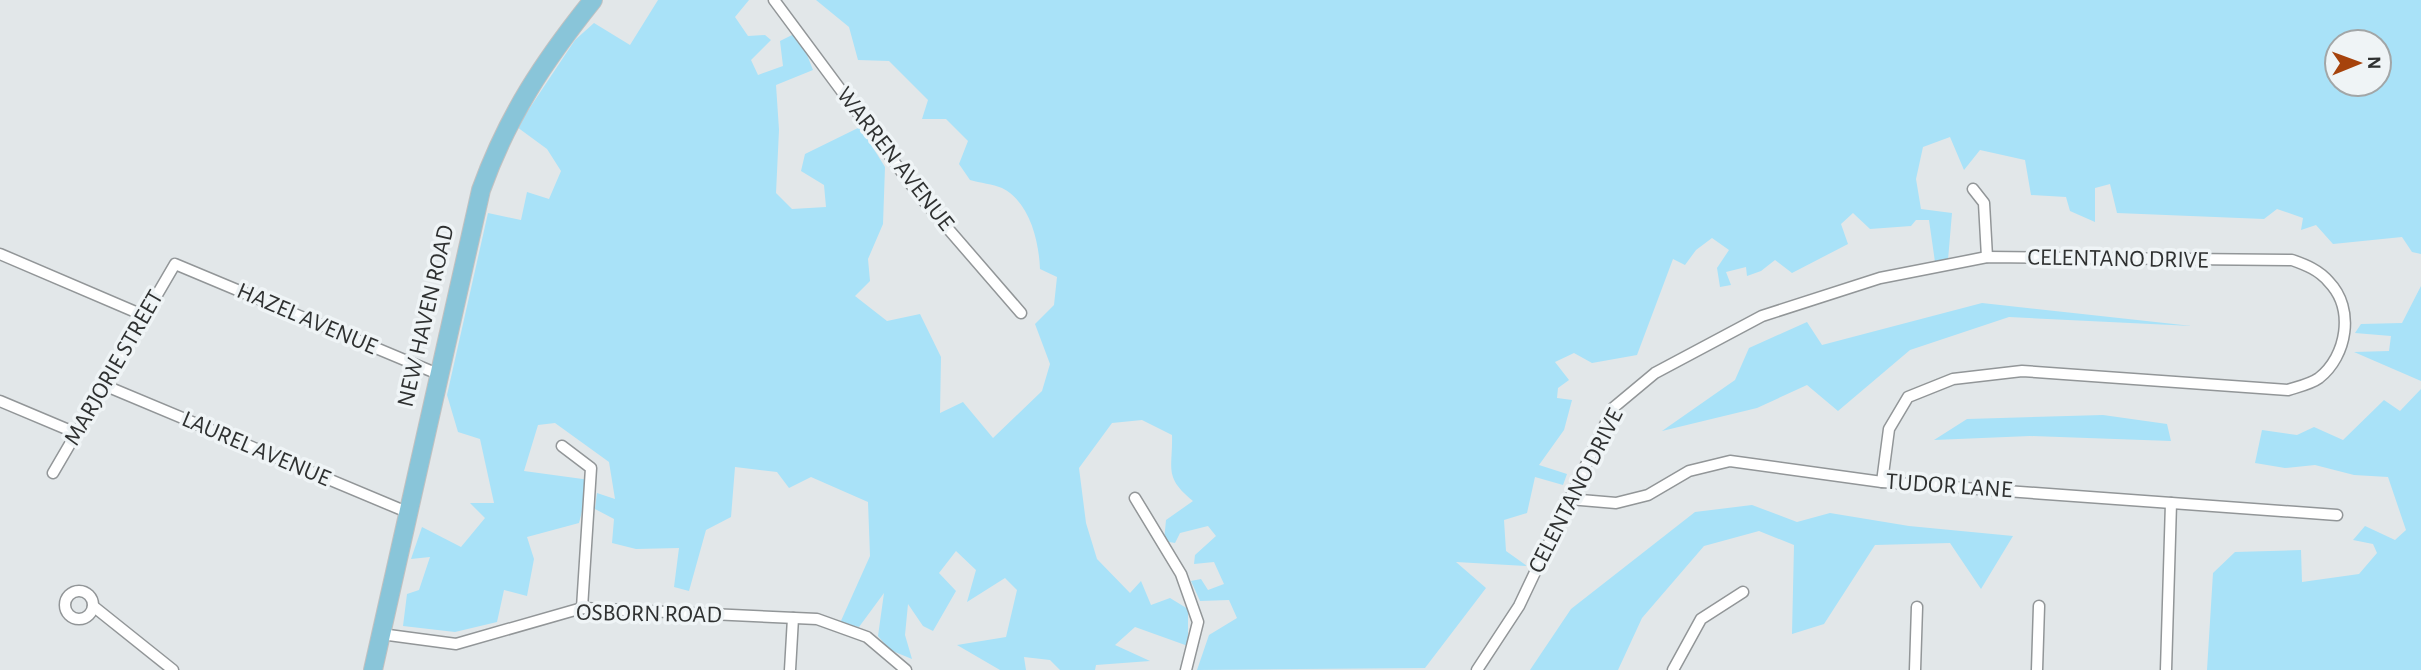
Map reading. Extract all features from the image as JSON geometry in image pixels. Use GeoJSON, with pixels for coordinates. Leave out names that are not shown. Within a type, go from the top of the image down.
{"type":"FeatureCollection","features":[{"type":"Feature","properties":{"kind":"main road","name":"NEW HAVEN ROAD"},"geometry":{"type":"LineString","coordinates":[[373,670],[481,190],[503,131],[528,86],[593,0]]}},
{"type":"Feature","properties":{"kind":"street","name":"WARREN AVENUE"},"geometry":{"type":"LineString","coordinates":[[775,0],[918,194],[1021,313]]}},
{"type":"Feature","properties":{"kind":"street"},"geometry":{"type":"LineString","coordinates":[[1973,189],[1984,203],[1987,257]]}},
{"type":"Feature","properties":{"kind":"street"},"geometry":{"type":"LineString","coordinates":[[0,254],[145,316]]}},
{"type":"Feature","properties":{"kind":"street","name":"CELENTANO DRIVE"},"geometry":{"type":"LineString","coordinates":[[1477,670],[1519,606],[1613,408],[1655,373],[1762,316],[1880,278],[1987,257],[2292,260],[2312,267],[2331,283],[2347,318],[2341,350],[2318,379],[2288,390],[2022,371],[1953,379],[1908,397],[1889,429],[1882,482]]}},
{"type":"Feature","properties":{"kind":"street","name":"HAZEL AVENUE"},"geometry":{"type":"LineString","coordinates":[[175,264],[438,374]]}},
{"type":"Feature","properties":{"kind":"street","name":"MARJORIE STREET"},"geometry":{"type":"LineString","coordinates":[[53,473],[175,264]]}},
{"type":"Feature","properties":{"kind":"street","name":"LAUREL AVENUE"},"geometry":{"type":"LineString","coordinates":[[106,386],[407,512]]}},
{"type":"Feature","properties":{"kind":"street"},"geometry":{"type":"LineString","coordinates":[[0,401],[76,433]]}},
{"type":"Feature","properties":{"kind":"street"},"geometry":{"type":"LineString","coordinates":[[562,446],[591,468],[582,608]]}},
{"type":"Feature","properties":{"kind":"street","name":"TUDOR LANE"},"geometry":{"type":"LineString","coordinates":[[1569,499],[1616,503],[1648,495],[1689,471],[1730,461],[1882,482],[2337,515]]}},
{"type":"Feature","properties":{"kind":"street"},"geometry":{"type":"LineString","coordinates":[[1135,498],[1181,574],[1198,622],[1186,670]]}},
{"type":"Feature","properties":{"kind":"street"},"geometry":{"type":"LineString","coordinates":[[2166,670],[2171,503]]}},
{"type":"Feature","properties":{"kind":"street"},"geometry":{"type":"LineString","coordinates":[[1673,670],[1701,619],[1742,592]]}},
{"type":"Feature","properties":{"kind":"street"},"geometry":{"type":"LineString","coordinates":[[93,606],[173,670]]}},
{"type":"Feature","properties":{"kind":"street"},"geometry":{"type":"LineString","coordinates":[[2037,670],[2039,606]]}},
{"type":"Feature","properties":{"kind":"street"},"geometry":{"type":"LineString","coordinates":[[1915,670],[1917,607]]}},
{"type":"Feature","properties":{"kind":"street","name":"OSBORN ROAD"},"geometry":{"type":"LineString","coordinates":[[382,634],[456,644],[582,608],[817,619],[867,637],[906,670]]}},
{"type":"Feature","properties":{"kind":"street"},"geometry":{"type":"LineString","coordinates":[[790,670],[793,618]]}},
{"type":"Feature","properties":{"kind":"shaded area"},"geometry":{"type":"Polygon","coordinates":[[[658,0],[749,0],[735,17],[748,36],[765,35],[771,40],[751,60],[758,75],[783,66],[780,41],[798,32],[813,70],[776,85],[779,130],[776,193],[792,209],[826,207],[824,185],[801,171],[805,154],[860,127],[885,167],[883,224],[868,259],[870,281],[855,296],[887,321],[920,314],[941,357],[940,413],[963,402],[993,438],[1042,391],[1050,364],[1035,324],[1054,305],[1057,277],[1040,269],[1035,235],[1020,203],[1002,188],[970,180],[959,164],[968,141],[946,119],[922,119],[928,100],[889,61],[858,60],[849,27],[816,0],[2421,0],[2421,254],[2412,252],[2402,237],[2333,244],[2316,225],[2301,230],[2303,218],[2277,209],[2264,219],[2117,213],[2110,184],[2095,188],[2095,222],[2070,211],[2066,197],[2031,195],[2025,160],[1980,150],[1964,170],[1950,137],[1923,147],[1916,179],[1921,209],[1952,213],[1948,260],[1935,262],[1929,220],[1916,220],[1911,226],[1870,229],[1853,213],[1841,224],[1848,244],[1792,273],[1775,260],[1761,271],[1747,276],[1746,267],[1726,272],[1731,285],[1720,287],[1717,268],[1729,250],[1712,238],[1696,250],[1685,265],[1673,259],[1637,355],[1592,363],[1574,353],[1555,362],[1569,380],[1558,388],[1557,398],[1572,400],[1564,430],[1539,465],[1567,474],[1563,485],[1535,477],[1527,513],[1504,520],[1506,551],[1527,566],[1456,562],[1486,588],[1425,668],[1197,670],[1209,635],[1237,618],[1229,600],[1200,601],[1191,581],[1201,579],[1208,590],[1224,584],[1214,562],[1194,564],[1195,555],[1216,536],[1208,526],[1180,533],[1175,543],[1164,541],[1166,520],[1193,501],[1173,478],[1172,435],[1142,420],[1112,423],[1079,468],[1086,523],[1097,559],[1130,593],[1141,581],[1151,605],[1170,598],[1188,609],[1188,646],[1135,627],[1115,645],[1150,661],[1096,665],[1095,670],[1060,670],[1050,660],[1024,657],[1026,670],[1000,670],[957,645],[1006,637],[1017,590],[1005,578],[967,602],[976,570],[956,551],[939,573],[956,591],[933,631],[923,626],[908,604],[905,635],[912,659],[890,650],[878,636],[884,593],[859,627],[840,623],[870,556],[868,502],[811,477],[789,488],[777,472],[735,467],[731,517],[706,530],[689,591],[674,587],[679,548],[636,549],[612,543],[614,519],[595,509],[597,493],[615,499],[609,462],[555,423],[538,425],[524,471],[590,480],[579,523],[527,537],[534,559],[527,596],[504,590],[497,622],[455,632],[403,626],[407,594],[419,590],[430,557],[411,559],[422,527],[461,547],[485,518],[470,503],[494,503],[480,439],[458,432],[447,395],[488,213],[521,220],[527,192],[549,199],[561,171],[547,149],[517,127],[575,40],[594,23],[630,45],[658,0]]]}},
{"type":"Feature","properties":{"kind":"shaded area"},"geometry":{"type":"Polygon","coordinates":[[[2421,286],[2421,381],[2354,352],[2389,351],[2391,336],[2355,333],[2361,324],[2402,323],[2421,286]]]}},
{"type":"Feature","properties":{"kind":"shaded area"},"geometry":{"type":"Polygon","coordinates":[[[1982,303],[2192,326],[2009,317],[1910,350],[1838,411],[1807,385],[1757,408],[1662,431],[1735,380],[1749,348],[1807,322],[1822,345],[1982,303]]]}},
{"type":"Feature","properties":{"kind":"shaded area"},"geometry":{"type":"Polygon","coordinates":[[[2421,389],[2421,670],[2207,670],[2213,573],[2235,552],[2301,550],[2302,582],[2359,574],[2377,553],[2373,544],[2353,540],[2365,526],[2395,540],[2406,530],[2388,477],[2354,475],[2315,465],[2285,468],[2255,463],[2262,430],[2297,435],[2314,427],[2343,440],[2384,400],[2400,411],[2421,389]]]}},
{"type":"Feature","properties":{"kind":"shaded area"},"geometry":{"type":"Polygon","coordinates":[[[2103,415],[2167,424],[2171,441],[2030,436],[1934,440],[1967,419],[2103,415]]]}},
{"type":"Feature","properties":{"kind":"shaded area"},"geometry":{"type":"Polygon","coordinates":[[[1752,505],[1797,522],[1830,513],[1909,526],[2013,536],[1981,589],[1950,543],[1875,545],[1824,624],[1792,634],[1794,545],[1759,531],[1704,546],[1642,618],[1618,670],[1530,670],[1571,609],[1695,512],[1752,505]]]}}]}
